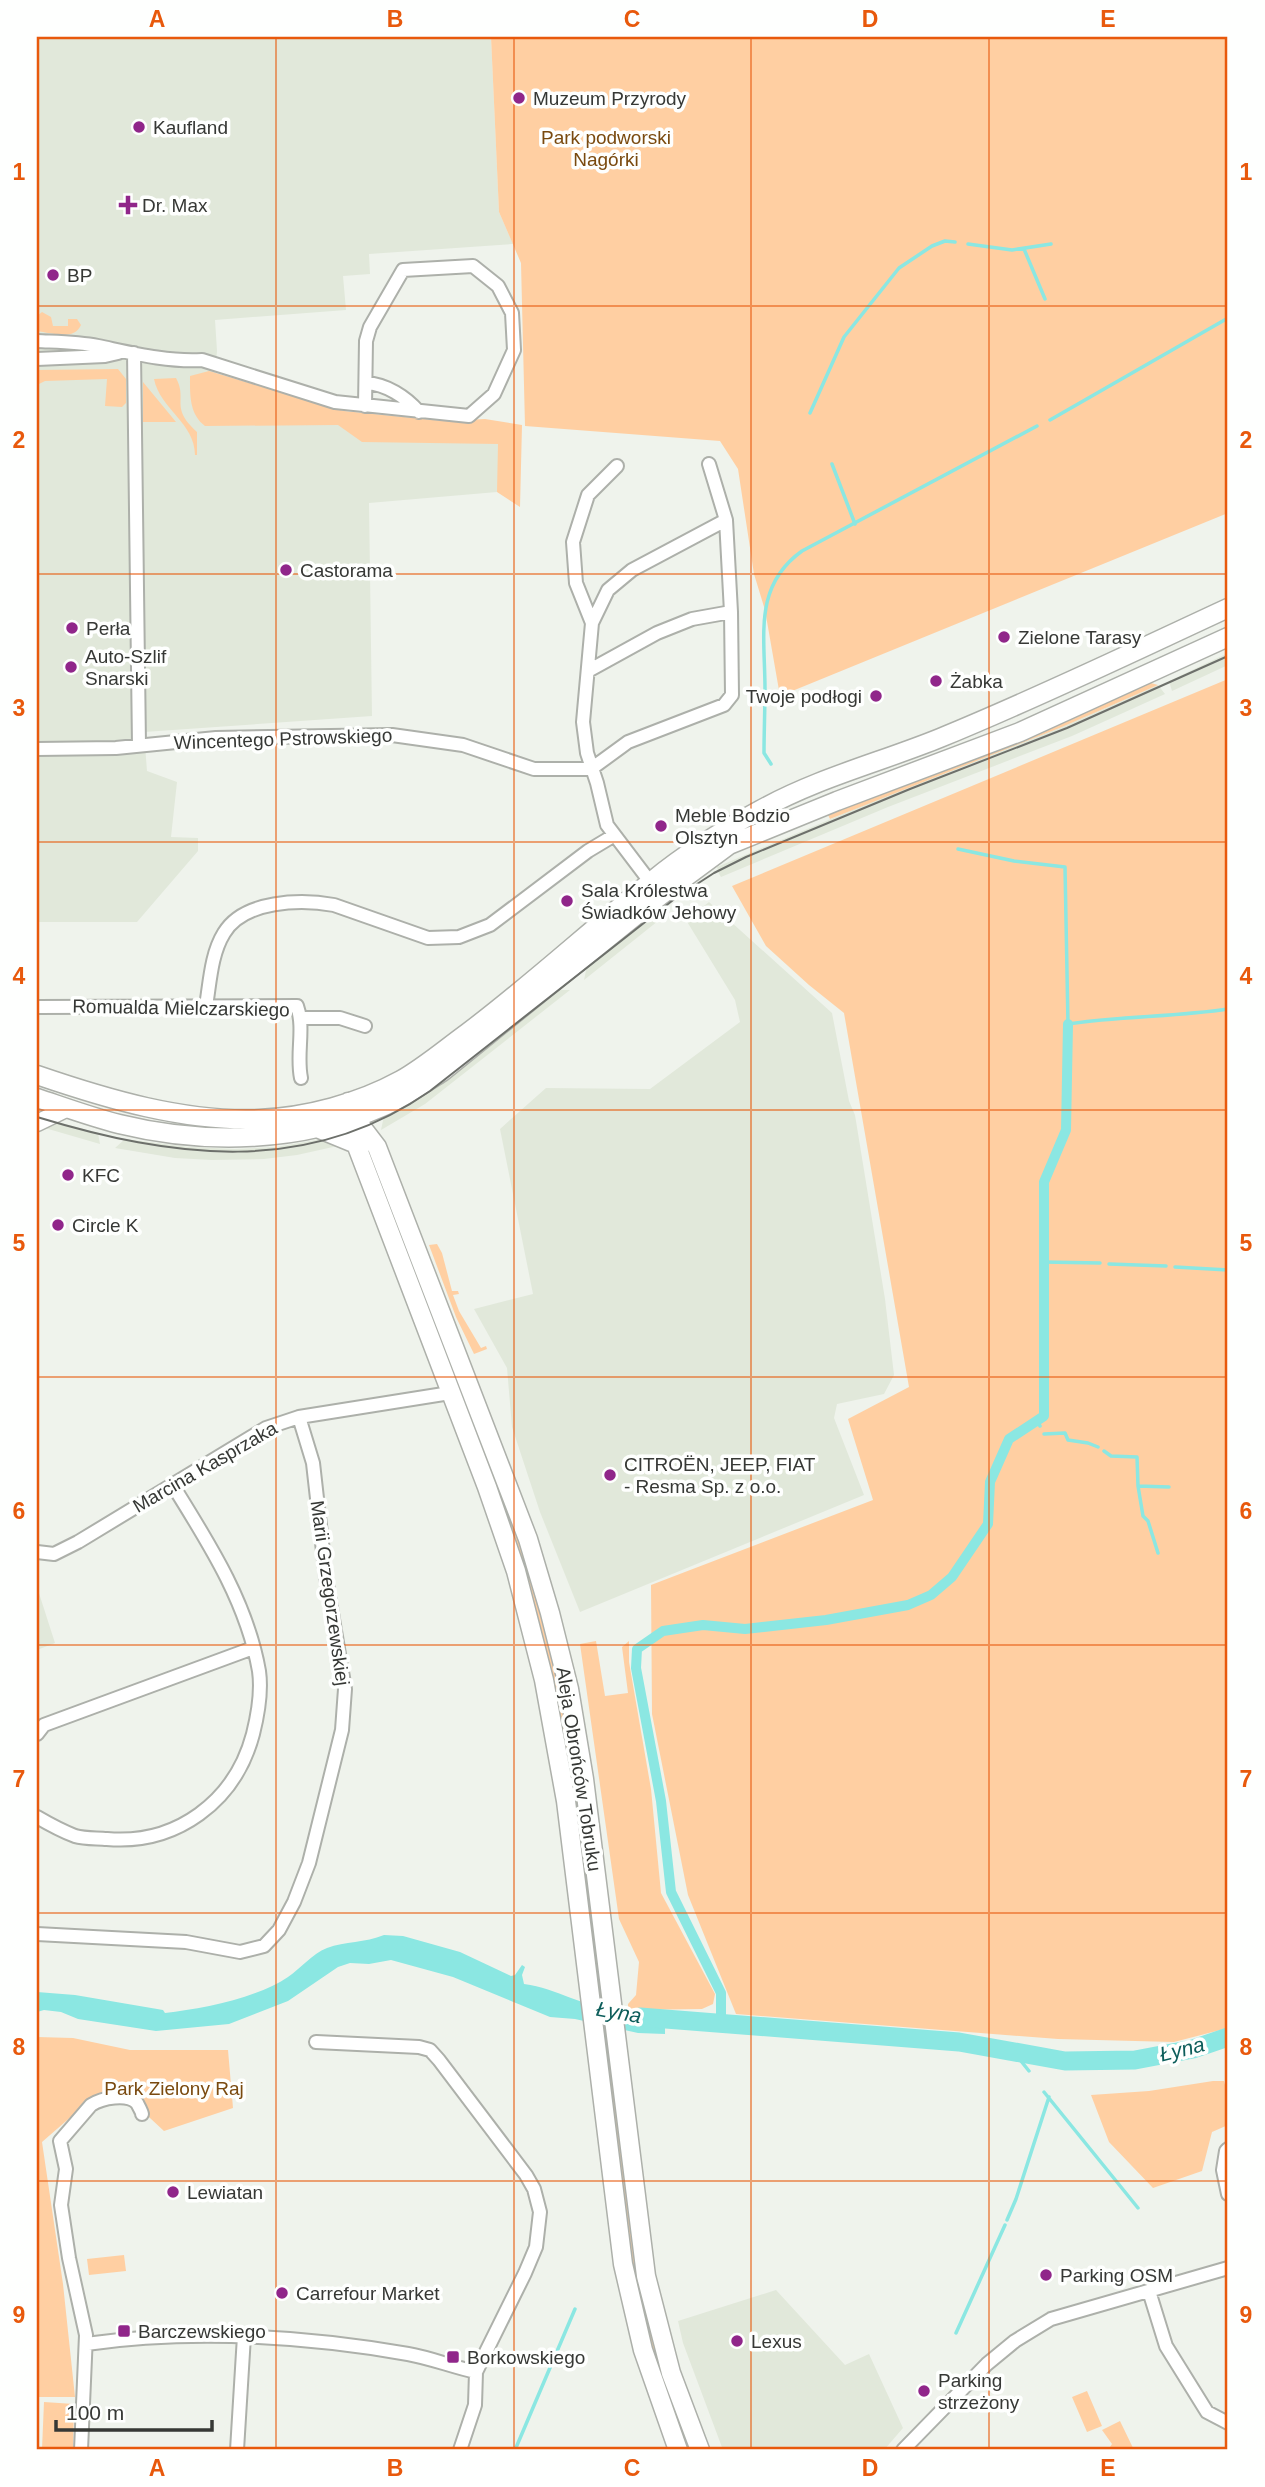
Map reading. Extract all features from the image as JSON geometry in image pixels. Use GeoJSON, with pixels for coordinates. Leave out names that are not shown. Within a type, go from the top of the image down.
{"type":"FeatureCollection","features":[{"type":"Feature","properties":{"kind":"main road"},"geometry":{"type":"LineString","coordinates":[[655,889],[673,864],[741,820],[793,792],[918,747],[1000,713],[1228,608]]}},
{"type":"Feature","properties":{"kind":"main road"},"geometry":{"type":"LineString","coordinates":[[37,1075],[130,1103],[214,1118],[276,1118],[390,1103],[442,1072],[655,889],[757,832],[1020,732],[1228,637]]}},
{"type":"Feature","properties":{"kind":"main road"},"geometry":{"type":"LineString","coordinates":[[37,1098],[120,1124],[199,1137],[259,1137],[317,1128],[351,1110]]}},
{"type":"Feature","properties":{"kind":"main road","name":"Aleja Obrońców Tobruku"},"geometry":{"type":"LineString","coordinates":[[351,1110],[356,1144],[487,1487],[516,1571],[544,1680],[566,1801],[623,2264],[634,2318],[655,2388],[678,2450]]}},
{"type":"Feature","properties":{"kind":"main road","name":"Aleja Obrońców Tobruku"},"geometry":{"type":"LineString","coordinates":[[351,1110],[377,1147],[536,1564],[569,1689],[584,1779],[646,2276],[671,2373],[700,2450]]}},
{"type":"Feature","properties":{"kind":"main road"},"geometry":{"type":"LineString","coordinates":[[317,1128],[356,1144]]}},
{"type":"Feature","properties":{"kind":"street"},"geometry":{"type":"LineString","coordinates":[[37,341],[97,345],[128,353],[183,361],[202,360],[335,402],[365,407],[469,416],[494,394],[514,350],[512,313],[499,286],[473,265],[403,270],[370,327],[366,341],[365,407]]}},
{"type":"Feature","properties":{"kind":"street"},"geometry":{"type":"LineString","coordinates":[[37,359],[128,353]]}},
{"type":"Feature","properties":{"kind":"street"},"geometry":{"type":"LineString","coordinates":[[128,353],[139,746]]}},
{"type":"Feature","properties":{"kind":"street"},"geometry":{"type":"LineString","coordinates":[[366,383],[378,384],[410,401],[419,412]]}},
{"type":"Feature","properties":{"kind":"street"},"geometry":{"type":"LineString","coordinates":[[591,769],[628,742],[724,705],[732,695],[726,520],[709,464]]}},
{"type":"Feature","properties":{"kind":"street"},"geometry":{"type":"LineString","coordinates":[[592,623],[576,583],[573,542],[588,495],[617,466]]}},
{"type":"Feature","properties":{"kind":"street"},"geometry":{"type":"LineString","coordinates":[[655,889],[607,825],[587,754],[583,722],[592,623],[608,590],[632,570],[726,520]]}},
{"type":"Feature","properties":{"kind":"street"},"geometry":{"type":"LineString","coordinates":[[587,671],[657,634],[691,620],[731,612]]}},
{"type":"Feature","properties":{"kind":"street","name":"Wincentego Pstrowskiego"},"geometry":{"type":"LineString","coordinates":[[37,749],[139,746],[216,738],[392,735],[463,745],[534,769],[591,769]]}},
{"type":"Feature","properties":{"kind":"street"},"geometry":{"type":"LineString","coordinates":[[206,1006],[219,942],[225,931],[246,914],[288,902],[318,902],[334,905],[428,938],[459,937],[490,925],[588,851],[613,836]]}},
{"type":"Feature","properties":{"kind":"street","name":"Romualda Mielczarskiego"},"geometry":{"type":"LineString","coordinates":[[37,1007],[297,1006],[302,1018],[299,1066],[301,1078]]}},
{"type":"Feature","properties":{"kind":"street"},"geometry":{"type":"LineString","coordinates":[[302,1018],[340,1018],[365,1026]]}},
{"type":"Feature","properties":{"kind":"street"},"geometry":{"type":"LineString","coordinates":[[37,1123],[68,1108]]}},
{"type":"Feature","properties":{"kind":"street","name":"Marcina Kasprzaka"},"geometry":{"type":"LineString","coordinates":[[37,1552],[54,1554],[78,1542],[266,1428],[299,1417],[450,1393]]}},
{"type":"Feature","properties":{"kind":"street","name":"Marii Grzegorzewskiej"},"geometry":{"type":"LineString","coordinates":[[37,1934],[186,1942],[240,1952],[264,1946],[279,1930],[294,1902],[309,1863],[342,1730],[345,1689],[327,1578],[313,1464],[299,1417]]}},
{"type":"Feature","properties":{"kind":"street"},"geometry":{"type":"LineString","coordinates":[[37,1817],[77,1836],[130,1841],[166,1834],[198,1816],[227,1788],[247,1756],[258,1714],[259,1673],[253,1648],[240,1606],[225,1573],[172,1484]]}},
{"type":"Feature","properties":{"kind":"street"},"geometry":{"type":"LineString","coordinates":[[37,1734],[44,1725],[253,1648]]}},
{"type":"Feature","properties":{"kind":"street"},"geometry":{"type":"LineString","coordinates":[[316,2042],[419,2047],[429,2050],[511,2154],[534,2189],[541,2220],[536,2247],[476,2372],[475,2405],[460,2450]]}},
{"type":"Feature","properties":{"kind":"street"},"geometry":{"type":"LineString","coordinates":[[81,2450],[86,2344],[61,2205],[66,2169],[60,2141],[97,2101],[127,2098],[138,2104],[142,2114]]}},
{"type":"Feature","properties":{"kind":"street"},"geometry":{"type":"LineString","coordinates":[[1228,2149],[1223,2170],[1228,2194]]}},
{"type":"Feature","properties":{"kind":"street"},"geometry":{"type":"LineString","coordinates":[[903,2450],[987,2364],[1026,2333],[1051,2319],[1228,2268]]}},
{"type":"Feature","properties":{"kind":"street"},"geometry":{"type":"LineString","coordinates":[[1149,2291],[1154,2315],[1166,2346],[1207,2412],[1228,2423]]}},
{"type":"Feature","properties":{"kind":"street"},"geometry":{"type":"LineString","coordinates":[[86,2344],[159,2338],[244,2336],[408,2354],[476,2372]]}},
{"type":"Feature","properties":{"kind":"street"},"geometry":{"type":"LineString","coordinates":[[237,2450],[244,2336]]}},
{"type":"Feature","properties":{"kind":"shaded area"},"geometry":{"type":"Polygon","coordinates":[[[37,37],[491,37],[499,212],[513,244],[369,254],[370,274],[343,276],[346,310],[215,320],[217,351],[211,421],[347,422],[506,434],[497,492],[369,503],[372,716],[144,732],[147,771],[177,782],[171,837],[198,838],[198,851],[137,922],[37,922],[37,37]]]}},
{"type":"Feature","properties":{"kind":"shaded area"},"geometry":{"type":"Polygon","coordinates":[[[1228,653],[1228,665],[1172,691],[1169,681],[1228,653]]]}},
{"type":"Feature","properties":{"kind":"shaded area"},"geometry":{"type":"Polygon","coordinates":[[[1158,685],[1165,694],[1072,736],[888,807],[721,877],[718,872],[717,867],[738,858],[895,792],[1062,727],[1158,685]]]}},
{"type":"Feature","properties":{"kind":"shaded area"},"geometry":{"type":"Polygon","coordinates":[[[709,902],[832,1013],[849,1101],[855,1115],[885,1299],[894,1375],[884,1394],[837,1404],[834,1418],[864,1495],[580,1612],[540,1512],[512,1427],[507,1368],[474,1309],[533,1294],[500,1129],[546,1088],[650,1089],[740,1022],[735,1000],[686,920],[709,902]]]}},
{"type":"Feature","properties":{"kind":"shaded area"},"geometry":{"type":"Polygon","coordinates":[[[658,921],[584,980],[587,966],[642,923],[658,921]]]}},
{"type":"Feature","properties":{"kind":"shaded area"},"geometry":{"type":"Polygon","coordinates":[[[556,990],[570,990],[425,1104],[381,1130],[384,1116],[409,1103],[556,990]]]}},
{"type":"Feature","properties":{"kind":"shaded area"},"geometry":{"type":"Polygon","coordinates":[[[54,1121],[98,1133],[100,1144],[38,1126],[54,1121]]]}},
{"type":"Feature","properties":{"kind":"shaded area"},"geometry":{"type":"Polygon","coordinates":[[[328,1138],[342,1145],[264,1159],[175,1158],[115,1148],[125,1139],[188,1147],[235,1149],[276,1147],[328,1138]]]}},
{"type":"Feature","properties":{"kind":"shaded area"},"geometry":{"type":"Polygon","coordinates":[[[37,1587],[55,1643],[37,1650],[37,1587]]]}},
{"type":"Feature","properties":{"kind":"shaded area"},"geometry":{"type":"Polygon","coordinates":[[[776,2290],[845,2365],[869,2354],[903,2428],[884,2450],[723,2450],[683,2343],[678,2321],[776,2290]]]}},
{"type":"Feature","properties":{"kind":"green space","name":"Park podworski Nagórki"},"geometry":{"type":"Polygon","coordinates":[[[491,37],[1228,37],[1228,513],[780,696],[765,610],[754,574],[738,469],[720,441],[525,426],[521,263],[499,212],[491,37]]]}},
{"type":"Feature","properties":{"kind":"green space"},"geometry":{"type":"Polygon","coordinates":[[[42,312],[51,317],[53,326],[68,326],[68,319],[77,319],[81,325],[78,330],[68,334],[37,331],[37,316],[42,312]]]}},
{"type":"Feature","properties":{"kind":"green space"},"geometry":{"type":"Polygon","coordinates":[[[118,369],[126,379],[126,403],[122,407],[105,406],[107,379],[45,381],[37,385],[37,370],[118,369]]]}},
{"type":"Feature","properties":{"kind":"green space"},"geometry":{"type":"Polygon","coordinates":[[[209,371],[344,411],[444,421],[485,419],[522,425],[520,507],[497,492],[498,444],[362,442],[338,425],[205,426],[193,410],[190,376],[209,371]]]}},
{"type":"Feature","properties":{"kind":"green space"},"geometry":{"type":"Polygon","coordinates":[[[176,378],[181,410],[197,432],[197,455],[184,425],[157,390],[154,379],[176,378]]]}},
{"type":"Feature","properties":{"kind":"green space"},"geometry":{"type":"Polygon","coordinates":[[[143,382],[176,422],[143,422],[143,382]]]}},
{"type":"Feature","properties":{"kind":"green space"},"geometry":{"type":"Polygon","coordinates":[[[1228,679],[1228,2028],[1174,2042],[1058,2039],[736,2014],[688,1895],[652,1714],[651,1585],[873,1500],[848,1419],[909,1387],[844,1013],[766,946],[732,886],[1228,679]]]}},
{"type":"Feature","properties":{"kind":"green space"},"geometry":{"type":"Polygon","coordinates":[[[1147,682],[1158,685],[1062,727],[830,819],[827,813],[1147,682]]]}},
{"type":"Feature","properties":{"kind":"green space"},"geometry":{"type":"Polygon","coordinates":[[[437,1244],[452,1291],[458,1291],[459,1294],[453,1295],[459,1311],[481,1348],[486,1346],[487,1349],[474,1354],[456,1317],[429,1245],[437,1244]]]}},
{"type":"Feature","properties":{"kind":"green space"},"geometry":{"type":"Polygon","coordinates":[[[471,1414],[530,1573],[557,1671],[577,1787],[602,1981],[594,1980],[572,1803],[470,1420],[471,1414]]]}},
{"type":"Feature","properties":{"kind":"green space"},"geometry":{"type":"Polygon","coordinates":[[[596,1641],[605,1696],[628,1693],[622,1647],[629,1641],[629,1662],[651,1789],[661,1893],[715,1994],[713,2004],[702,2009],[628,2010],[628,2004],[636,1995],[639,1962],[619,1919],[580,1644],[596,1641]]]}},
{"type":"Feature","properties":{"kind":"green space","name":"Park Zielony Raj"},"geometry":{"type":"Polygon","coordinates":[[[37,2037],[73,2038],[130,2050],[228,2050],[233,2108],[164,2131],[123,2093],[88,2102],[42,2142],[63,2284],[75,2397],[37,2397],[37,2037]]]}},
{"type":"Feature","properties":{"kind":"green space"},"geometry":{"type":"Polygon","coordinates":[[[602,2042],[610,2044],[627,2180],[693,2450],[690,2450],[646,2339],[629,2254],[602,2042]]]}},
{"type":"Feature","properties":{"kind":"green space"},"geometry":{"type":"Polygon","coordinates":[[[1224,2081],[1228,2096],[1228,2125],[1212,2132],[1202,2171],[1153,2188],[1109,2142],[1091,2095],[1149,2091],[1224,2081]]]}},
{"type":"Feature","properties":{"kind":"green space"},"geometry":{"type":"Polygon","coordinates":[[[124,2255],[126,2271],[89,2275],[87,2259],[124,2255]]]}},
{"type":"Feature","properties":{"kind":"green space"},"geometry":{"type":"Polygon","coordinates":[[[1087,2391],[1102,2426],[1087,2432],[1072,2397],[1087,2391]]]}},
{"type":"Feature","properties":{"kind":"green space"},"geometry":{"type":"Polygon","coordinates":[[[44,2402],[74,2404],[73,2450],[42,2449],[44,2402]]]}},
{"type":"Feature","properties":{"kind":"green space"},"geometry":{"type":"Polygon","coordinates":[[[1120,2421],[1134,2450],[1108,2450],[1112,2444],[1102,2430],[1120,2421]]]}},
{"type":"Feature","properties":{"kind":"water"},"geometry":{"type":"Polygon","coordinates":[[[384,1935],[403,1936],[460,1952],[511,1976],[515,1975],[522,1965],[525,1967],[522,1975],[524,1984],[582,2002],[618,2009],[665,2010],[665,2034],[638,2033],[575,2019],[550,2017],[453,1977],[391,1960],[369,1964],[350,1963],[338,1967],[288,2001],[229,2024],[156,2031],[78,2019],[61,2012],[37,2012],[37,1992],[75,1995],[163,2010],[165,2013],[195,2009],[261,1991],[288,1977],[327,1948],[384,1935]]]}},
{"type":"Feature","properties":{"kind":"waterway"},"geometry":{"type":"LineString","coordinates":[[810,413],[844,337],[899,268],[932,246],[945,241],[955,242]]}},
{"type":"Feature","properties":{"kind":"waterway"},"geometry":{"type":"LineString","coordinates":[[968,244],[1012,250],[1051,244]]}},
{"type":"Feature","properties":{"kind":"waterway"},"geometry":{"type":"LineString","coordinates":[[1024,249],[1045,299]]}},
{"type":"Feature","properties":{"kind":"waterway"},"geometry":{"type":"LineString","coordinates":[[1050,420],[1228,318]]}},
{"type":"Feature","properties":{"kind":"waterway"},"geometry":{"type":"LineString","coordinates":[[771,764],[764,753],[765,613],[769,596],[786,565],[802,551],[1037,426]]}},
{"type":"Feature","properties":{"kind":"waterway"},"geometry":{"type":"LineString","coordinates":[[832,464],[855,524]]}},
{"type":"Feature","properties":{"kind":"waterway"},"geometry":{"type":"LineString","coordinates":[[958,849],[1014,861],[1065,867],[1068,1024],[1228,1009]]}},
{"type":"Feature","properties":{"kind":"waterway"},"geometry":{"type":"LineString","coordinates":[[721,2023],[721,1993],[671,1892],[661,1801],[636,1668],[637,1649],[663,1631],[703,1625],[745,1629],[826,1620],[908,1605],[931,1595],[952,1577],[988,1524],[990,1482],[1009,1439],[1044,1416],[1044,1182],[1066,1130],[1068,1024]]}},
{"type":"Feature","properties":{"kind":"waterway"},"geometry":{"type":"LineString","coordinates":[[1043,1262],[1100,1263]]}},
{"type":"Feature","properties":{"kind":"waterway"},"geometry":{"type":"LineString","coordinates":[[1109,1264],[1166,1266]]}},
{"type":"Feature","properties":{"kind":"waterway"},"geometry":{"type":"LineString","coordinates":[[1175,1267],[1228,1270]]}},
{"type":"Feature","properties":{"kind":"waterway"},"geometry":{"type":"LineString","coordinates":[[1037,1421],[1040,1426]]}},
{"type":"Feature","properties":{"kind":"waterway"},"geometry":{"type":"LineString","coordinates":[[1044,1434],[1065,1433],[1068,1440],[1098,1447]]}},
{"type":"Feature","properties":{"kind":"waterway"},"geometry":{"type":"LineString","coordinates":[[1104,1451],[1111,1456],[1137,1457],[1143,1516],[1148,1521],[1158,1553]]}},
{"type":"Feature","properties":{"kind":"waterway"},"geometry":{"type":"LineString","coordinates":[[1138,1486],[1169,1487]]}},
{"type":"Feature","properties":{"kind":"waterway","name":"Łyna"},"geometry":{"type":"LineString","coordinates":[[640,2017],[959,2042],[1065,2061],[1135,2060],[1193,2049],[1228,2037]]}},
{"type":"Feature","properties":{"kind":"waterway"},"geometry":{"type":"LineString","coordinates":[[1013,2051],[1029,2071]]}},
{"type":"Feature","properties":{"kind":"waterway"},"geometry":{"type":"LineString","coordinates":[[1044,2092],[1138,2208]]}},
{"type":"Feature","properties":{"kind":"waterway"},"geometry":{"type":"LineString","coordinates":[[1007,2220],[1049,2097]]}},
{"type":"Feature","properties":{"kind":"waterway"},"geometry":{"type":"LineString","coordinates":[[956,2333],[1005,2225]]}},
{"type":"Feature","properties":{"kind":"waterway"},"geometry":{"type":"LineString","coordinates":[[515,2450],[575,2309]]}},
{"type":"Feature","properties":{"kind":"tram line"},"geometry":{"type":"LineString","coordinates":[[37,1117],[138,1142],[188,1149],[238,1152],[287,1148],[336,1137],[383,1118],[430,1091],[677,897],[714,873],[746,857],[910,789],[1067,728],[1228,656]]}},
{"type":"Feature","properties":{"kind":"place","name":"Muzeum Przyrody"},"geometry":{"type":"Point","coordinates":[519,98]}},
{"type":"Feature","properties":{"kind":"place","name":"Kaufland"},"geometry":{"type":"Point","coordinates":[139,127]}},
{"type":"Feature","properties":{"kind":"place","name":"Dr. Max"},"geometry":{"type":"Point","coordinates":[128,205]}},
{"type":"Feature","properties":{"kind":"place","name":"BP"},"geometry":{"type":"Point","coordinates":[53,275]}},
{"type":"Feature","properties":{"kind":"place","name":"Castorama"},"geometry":{"type":"Point","coordinates":[286,570]}},
{"type":"Feature","properties":{"kind":"place","name":"Perła"},"geometry":{"type":"Point","coordinates":[72,628]}},
{"type":"Feature","properties":{"kind":"place","name":"Zielone Tarasy"},"geometry":{"type":"Point","coordinates":[1004,637]}},
{"type":"Feature","properties":{"kind":"place","name":"Auto-Szlif Snarski"},"geometry":{"type":"Point","coordinates":[71,667]}},
{"type":"Feature","properties":{"kind":"place","name":"Żabka"},"geometry":{"type":"Point","coordinates":[936,681]}},
{"type":"Feature","properties":{"kind":"place","name":"Twoje podłogi"},"geometry":{"type":"Point","coordinates":[876,696]}},
{"type":"Feature","properties":{"kind":"place","name":"Meble Bodzio Olsztyn"},"geometry":{"type":"Point","coordinates":[661,826]}},
{"type":"Feature","properties":{"kind":"place","name":"Sala Królestwa Świadków Jehowy"},"geometry":{"type":"Point","coordinates":[567,901]}},
{"type":"Feature","properties":{"kind":"place","name":"KFC"},"geometry":{"type":"Point","coordinates":[68,1175]}},
{"type":"Feature","properties":{"kind":"place","name":"Circle K"},"geometry":{"type":"Point","coordinates":[58,1225]}},
{"type":"Feature","properties":{"kind":"place","name":"CITROËN, JEEP, FIAT - Resma Sp. z o.o."},"geometry":{"type":"Point","coordinates":[610,1475]}},
{"type":"Feature","properties":{"kind":"place","name":"Lewiatan"},"geometry":{"type":"Point","coordinates":[173,2192]}},
{"type":"Feature","properties":{"kind":"place","name":"Parking OSM"},"geometry":{"type":"Point","coordinates":[1046,2275]}},
{"type":"Feature","properties":{"kind":"place","name":"Carrefour Market"},"geometry":{"type":"Point","coordinates":[282,2293]}},
{"type":"Feature","properties":{"kind":"place","name":"Barczewskiego"},"geometry":{"type":"Point","coordinates":[124,2331]}},
{"type":"Feature","properties":{"kind":"place","name":"Lexus"},"geometry":{"type":"Point","coordinates":[737,2341]}},
{"type":"Feature","properties":{"kind":"place","name":"Borkowskiego"},"geometry":{"type":"Point","coordinates":[453,2357]}},
{"type":"Feature","properties":{"kind":"place","name":"Parking strzeżony"},"geometry":{"type":"Point","coordinates":[924,2391]}}]}
